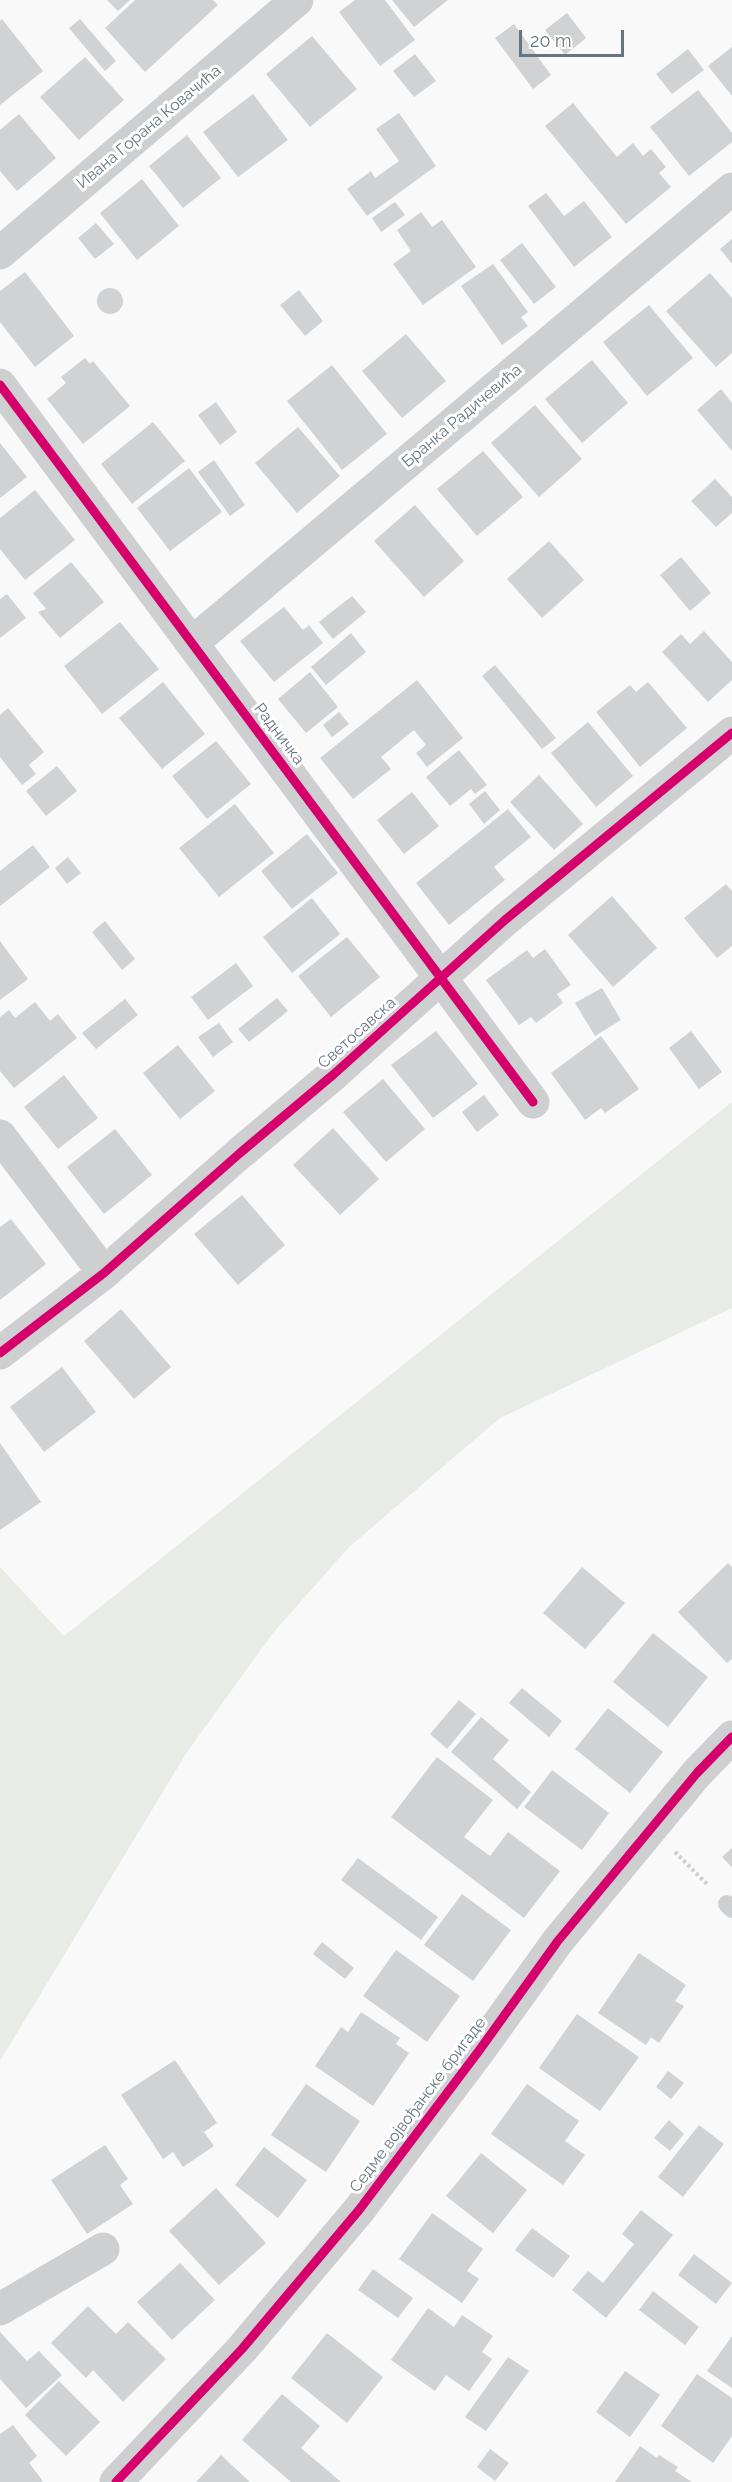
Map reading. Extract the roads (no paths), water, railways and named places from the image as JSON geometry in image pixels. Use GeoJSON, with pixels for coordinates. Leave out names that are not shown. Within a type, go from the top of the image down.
{"type":"FeatureCollection","features":[{"type":"Feature","properties":{"kind":"street","name":"Ивана Горана Ковачића"},"geometry":{"type":"LineString","coordinates":[[0,253],[297,0]]}},
{"type":"Feature","properties":{"kind":"street","name":"Бранка Радичевића"},"geometry":{"type":"LineString","coordinates":[[192,643],[732,189]]}},
{"type":"Feature","properties":{"kind":"street","name":"Радничка"},"geometry":{"type":"LineString","coordinates":[[0,385],[533,1102]]}},
{"type":"Feature","properties":{"kind":"street","name":"Светосавска"},"geometry":{"type":"LineString","coordinates":[[0,1353],[104,1274],[240,1153],[334,1074],[506,920],[732,733]]}},
{"type":"Feature","properties":{"kind":"street"},"geometry":{"type":"LineString","coordinates":[[0,1136],[104,1274]]}},
{"type":"Feature","properties":{"kind":"street","name":"Седме војвођанске бригаде"},"geometry":{"type":"LineString","coordinates":[[116,2482],[242,2349],[359,2210],[478,2052],[557,1942],[697,1773],[732,1737]]}},
{"type":"Feature","properties":{"kind":"street"},"geometry":{"type":"LineString","coordinates":[[0,2309],[103,2249]]}}]}
